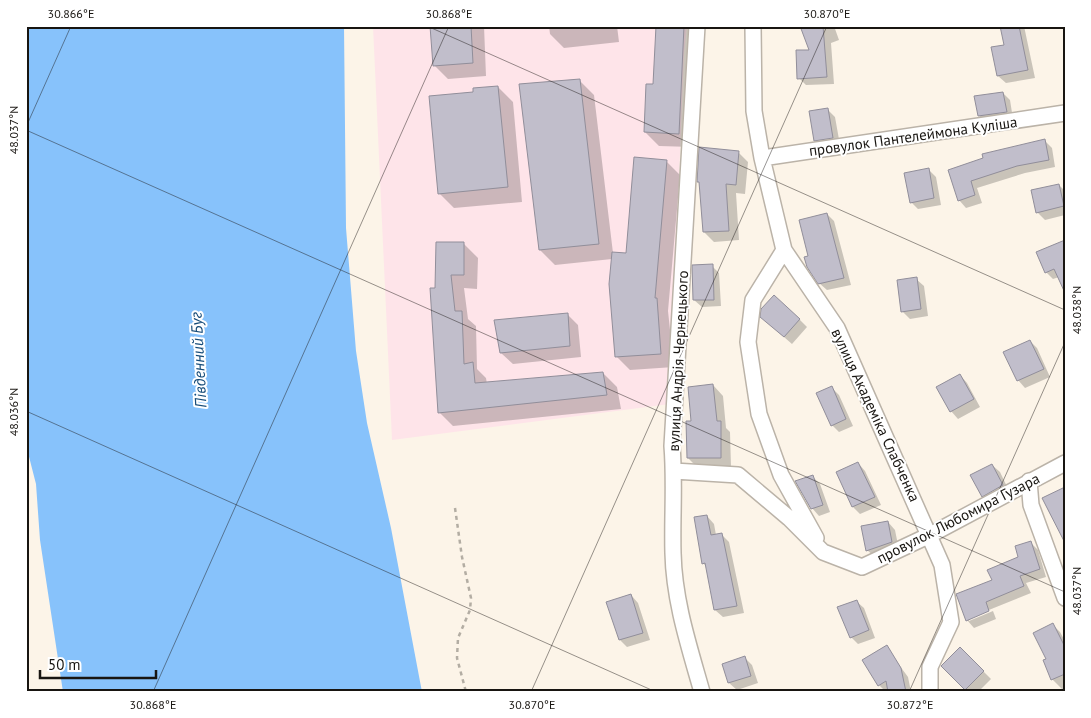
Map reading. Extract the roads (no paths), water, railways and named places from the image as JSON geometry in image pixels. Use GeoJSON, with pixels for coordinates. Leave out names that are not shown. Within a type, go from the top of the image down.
{"type":"FeatureCollection","features":[{"type":"Feature","properties":{"kind":"street","name":"вулиця Андрія Чернецького"},"geometry":{"type":"LineString","coordinates":[[697,26],[672,446],[674,471],[673,554],[678,606],[702,692]]}},
{"type":"Feature","properties":{"kind":"street","name":"вулиця Академіка Слабченка"},"geometry":{"type":"LineString","coordinates":[[753,26],[754,111],[762,158],[784,250],[837,328],[942,565],[951,622],[930,667],[930,692]]}},
{"type":"Feature","properties":{"kind":"street","name":"провулок Пантелеймона Куліша"},"geometry":{"type":"LineString","coordinates":[[762,158],[1065,113]]}},
{"type":"Feature","properties":{"kind":"street"},"geometry":{"type":"LineString","coordinates":[[784,250],[753,300],[748,342],[759,414],[781,475],[823,552]]}},
{"type":"Feature","properties":{"kind":"street","name":"провулок Любомира Гузара"},"geometry":{"type":"LineString","coordinates":[[823,552],[862,567],[930,535],[1065,463]]}},
{"type":"Feature","properties":{"kind":"street"},"geometry":{"type":"LineString","coordinates":[[674,471],[738,476],[789,518],[823,552]]}},
{"type":"Feature","properties":{"kind":"street"},"geometry":{"type":"LineString","coordinates":[[1029,481],[1031,505],[1065,598]]}},
{"type":"Feature","properties":{"kind":"water","name":"Південний Буг"},"geometry":{"type":"Polygon","coordinates":[[[26,26],[344,26],[346,228],[356,351],[367,423],[391,528],[422,692],[63,692],[40,540],[36,484],[26,445],[26,26]]]}}]}
